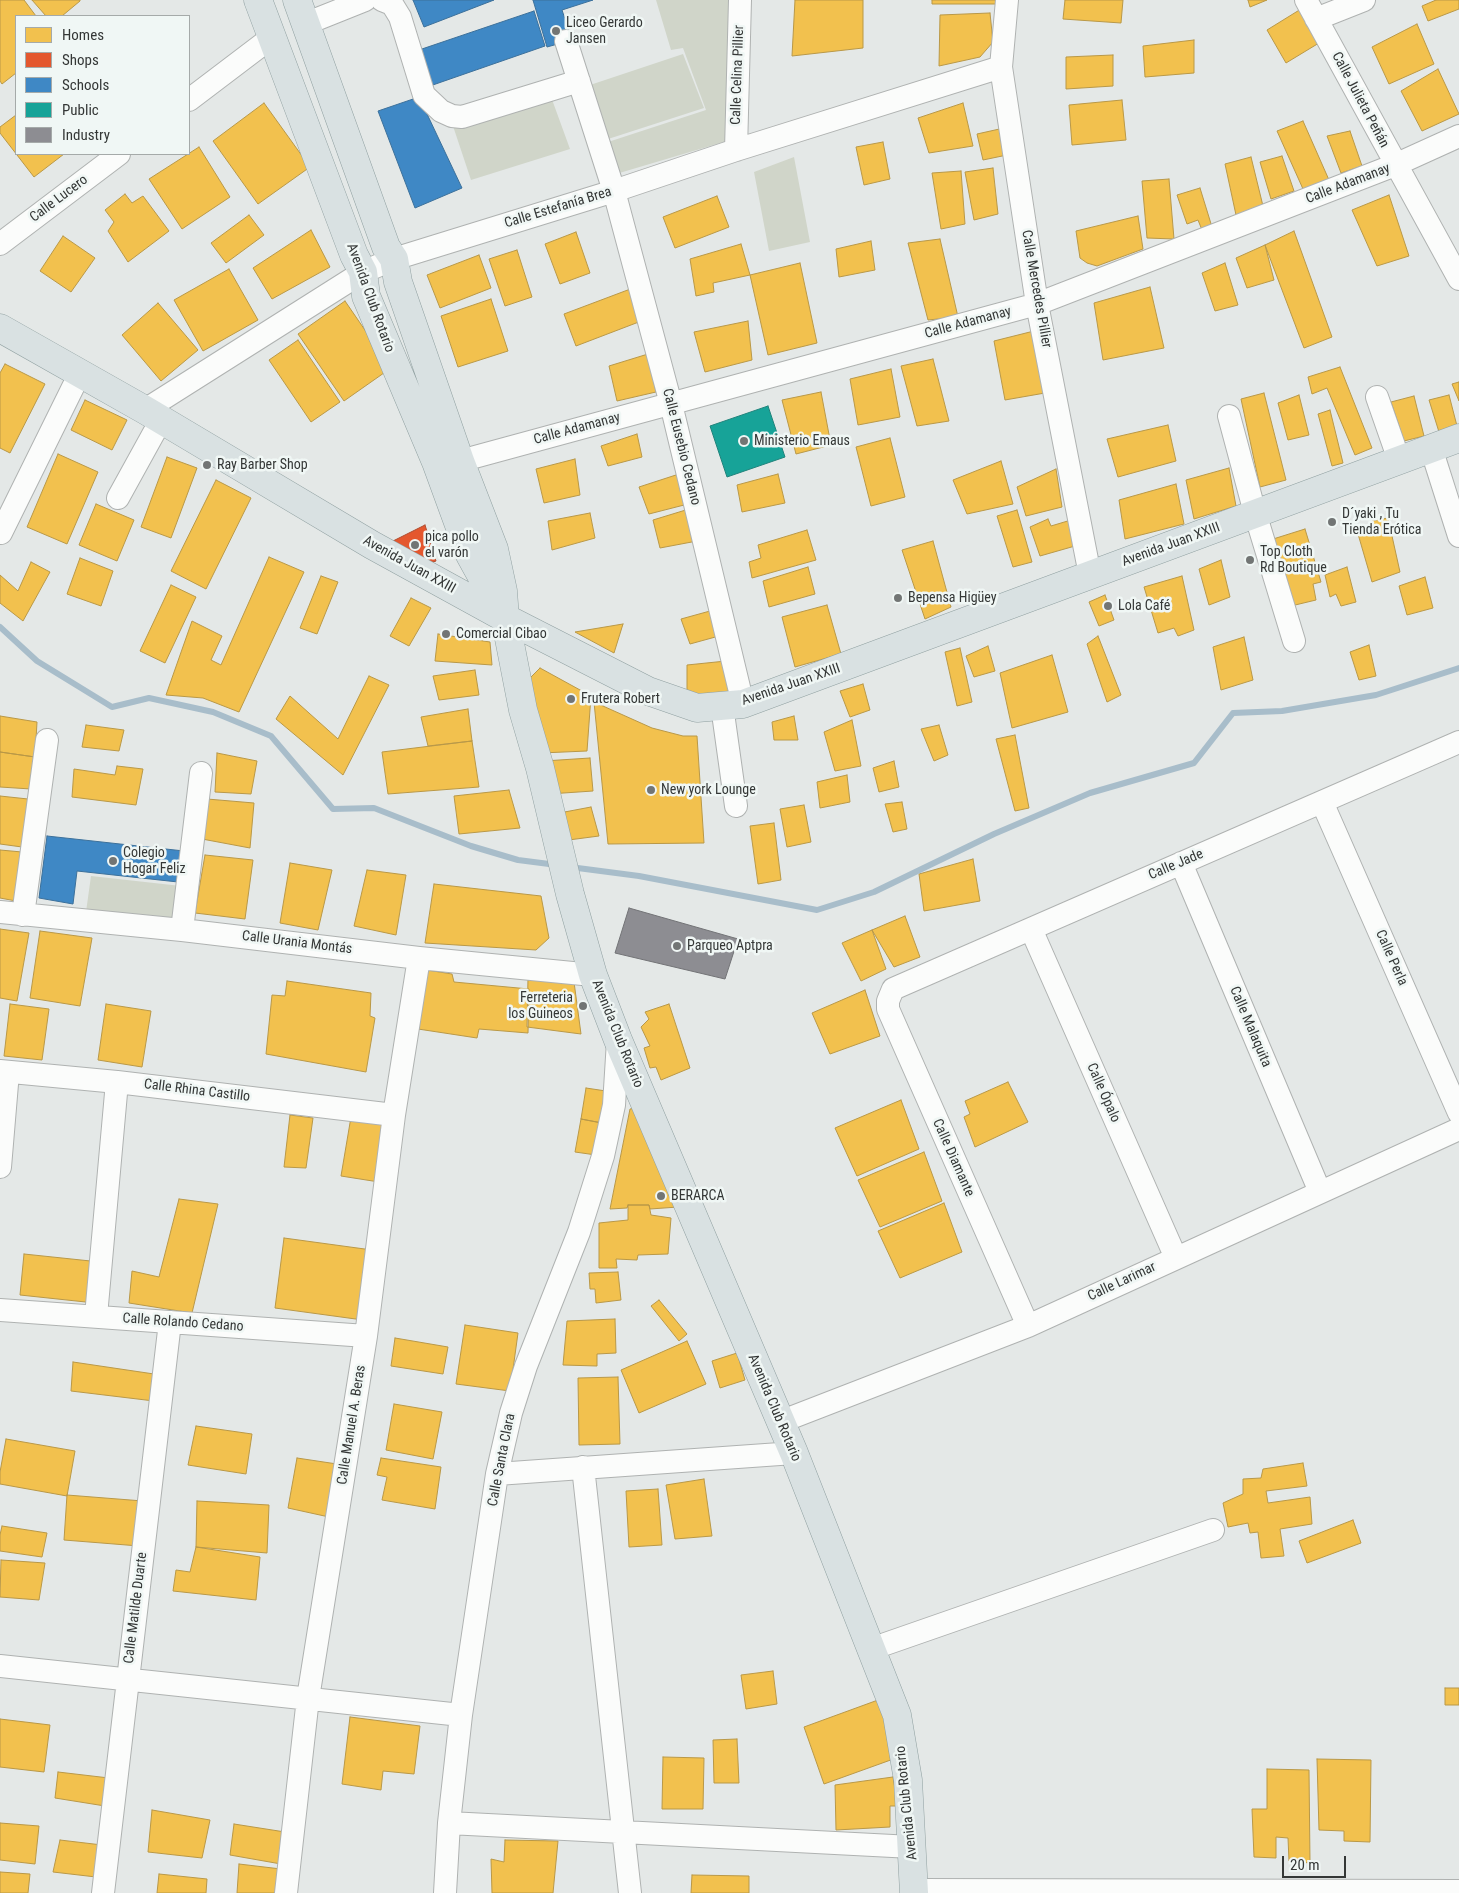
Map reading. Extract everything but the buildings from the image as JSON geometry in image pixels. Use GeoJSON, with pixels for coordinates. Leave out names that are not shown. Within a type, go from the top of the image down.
{"type":"FeatureCollection","features":[{"type":"Feature","properties":{"kind":"main road","name":"Avenida Club Rotario"},"geometry":{"type":"LineString","coordinates":[[258,0],[362,272],[366,296],[436,462],[470,556],[505,618]]}},
{"type":"Feature","properties":{"kind":"main road","name":"Avenida Club Rotario"},"geometry":{"type":"LineString","coordinates":[[301,12],[386,247],[394,259],[398,282],[460,461],[494,549],[503,591],[505,618],[524,710],[570,894],[593,974],[618,1040],[794,1453],[897,1715],[908,1780],[914,1891]]}},
{"type":"Feature","properties":{"kind":"main road","name":"Avenida Juan XXIII"},"geometry":{"type":"LineString","coordinates":[[0,328],[153,415],[347,531],[505,618],[648,691],[697,708],[733,705],[1459,438]]}},
{"type":"Feature","properties":{"kind":"street"},"geometry":{"type":"LineString","coordinates":[[301,12],[365,0]]}},
{"type":"Feature","properties":{"kind":"street"},"geometry":{"type":"LineString","coordinates":[[382,0],[392,4],[400,17],[424,95],[440,111],[452,116],[462,117],[579,81]]}},
{"type":"Feature","properties":{"kind":"street","name":"Calle Celina Pillier"},"geometry":{"type":"LineString","coordinates":[[736,150],[740,0]]}},
{"type":"Feature","properties":{"kind":"street","name":"Calle Mercedes Pillier"},"geometry":{"type":"LineString","coordinates":[[1007,0],[1001,67],[1037,304],[1090,575]]}},
{"type":"Feature","properties":{"kind":"street"},"geometry":{"type":"LineString","coordinates":[[1311,9],[1364,0]]}},
{"type":"Feature","properties":{"kind":"street","name":"Calle Julieta Peñán"},"geometry":{"type":"LineString","coordinates":[[1311,9],[1459,279]]}},
{"type":"Feature","properties":{"kind":"street"},"geometry":{"type":"LineString","coordinates":[[190,99],[272,37]]}},
{"type":"Feature","properties":{"kind":"street","name":"Calle Eusebio Cedano"},"geometry":{"type":"LineString","coordinates":[[566,41],[614,191],[671,404],[733,705],[736,806]]}},
{"type":"Feature","properties":{"kind":"street","name":"Calle Estefanía Brea"},"geometry":{"type":"LineString","coordinates":[[153,415],[362,272],[394,259],[614,191],[736,150],[1001,67]]}},
{"type":"Feature","properties":{"kind":"street","name":"Calle Adamanay"},"geometry":{"type":"LineString","coordinates":[[460,461],[1037,304],[1395,165],[1459,136]]}},
{"type":"Feature","properties":{"kind":"street","name":"Calle Lucero"},"geometry":{"type":"LineString","coordinates":[[0,244],[117,155]]}},
{"type":"Feature","properties":{"kind":"street"},"geometry":{"type":"LineString","coordinates":[[1,532],[80,373]]}},
{"type":"Feature","properties":{"kind":"street"},"geometry":{"type":"LineString","coordinates":[[1377,397],[1399,460]]}},
{"type":"Feature","properties":{"kind":"street"},"geometry":{"type":"LineString","coordinates":[[118,498],[153,415]]}},
{"type":"Feature","properties":{"kind":"street"},"geometry":{"type":"LineString","coordinates":[[1229,416],[1255,514],[1294,641]]}},
{"type":"Feature","properties":{"kind":"street"},"geometry":{"type":"LineString","coordinates":[[1431,448],[1459,536]]}},
{"type":"Feature","properties":{"kind":"street"},"geometry":{"type":"LineString","coordinates":[[23,915],[47,740]]}},
{"type":"Feature","properties":{"kind":"street","name":"Calle Jade"},"geometry":{"type":"LineString","coordinates":[[893,989],[1459,742]]}},
{"type":"Feature","properties":{"kind":"street"},"geometry":{"type":"LineString","coordinates":[[182,930],[201,773]]}},
{"type":"Feature","properties":{"kind":"street","name":"Calle Perla"},"geometry":{"type":"LineString","coordinates":[[1322,802],[1459,1113]]}},
{"type":"Feature","properties":{"kind":"street","name":"Calle Malaquita"},"geometry":{"type":"LineString","coordinates":[[1181,863],[1320,1192]]}},
{"type":"Feature","properties":{"kind":"street","name":"Calle Urania Montás"},"geometry":{"type":"LineString","coordinates":[[0,912],[182,930],[419,958],[593,974]]}},
{"type":"Feature","properties":{"kind":"street","name":"Calle Ópalo"},"geometry":{"type":"LineString","coordinates":[[1031,929],[1176,1258]]}},
{"type":"Feature","properties":{"kind":"street","name":"Calle Manuel A. Beras"},"geometry":{"type":"LineString","coordinates":[[286,1893],[308,1698],[366,1336],[394,1115],[419,958]]}},
{"type":"Feature","properties":{"kind":"street","name":"Calle Diamante"},"geometry":{"type":"LineString","coordinates":[[893,989],[888,1001],[888,1009],[1028,1326]]}},
{"type":"Feature","properties":{"kind":"street","name":"Calle Santa Clara"},"geometry":{"type":"LineString","coordinates":[[445,1893],[449,1823],[461,1715],[497,1474],[511,1413],[526,1366],[580,1232],[603,1156],[614,1105],[618,1040]]}},
{"type":"Feature","properties":{"kind":"street"},"geometry":{"type":"LineString","coordinates":[[0,1167],[4,1071]]}},
{"type":"Feature","properties":{"kind":"street","name":"Calle Rhina Castillo"},"geometry":{"type":"LineString","coordinates":[[4,1071],[117,1082],[394,1115]]}},
{"type":"Feature","properties":{"kind":"street"},"geometry":{"type":"LineString","coordinates":[[96,1316],[117,1082]]}},
{"type":"Feature","properties":{"kind":"street","name":"Calle Larimar"},"geometry":{"type":"LineString","coordinates":[[780,1422],[1028,1326],[1459,1129]]}},
{"type":"Feature","properties":{"kind":"street","name":"Calle Rolando Cedano"},"geometry":{"type":"LineString","coordinates":[[0,1310],[366,1336]]}},
{"type":"Feature","properties":{"kind":"street","name":"Calle Matilde Duarte"},"geometry":{"type":"LineString","coordinates":[[103,1893],[170,1322]]}},
{"type":"Feature","properties":{"kind":"street"},"geometry":{"type":"LineString","coordinates":[[497,1474],[794,1453]]}},
{"type":"Feature","properties":{"kind":"street"},"geometry":{"type":"LineString","coordinates":[[583,1467],[630,1893]]}},
{"type":"Feature","properties":{"kind":"street"},"geometry":{"type":"LineString","coordinates":[[871,1650],[1212,1530]]}},
{"type":"Feature","properties":{"kind":"street"},"geometry":{"type":"LineString","coordinates":[[0,1666],[461,1715]]}},
{"type":"Feature","properties":{"kind":"street"},"geometry":{"type":"LineString","coordinates":[[449,1823],[912,1847]]}},
{"type":"Feature","properties":{"kind":"street"},"geometry":{"type":"LineString","coordinates":[[914,1891],[1459,1891]]}},
{"type":"Feature","properties":{"kind":"shaded area"},"geometry":{"type":"Polygon","coordinates":[[[656,0],[731,0],[727,141],[616,174],[605,143],[706,110],[683,48],[671,50],[656,0]]]}},
{"type":"Feature","properties":{"kind":"shaded area"},"geometry":{"type":"Polygon","coordinates":[[[683,54],[704,108],[605,140],[587,86],[683,54]]]}},
{"type":"Feature","properties":{"kind":"shaded area"},"geometry":{"type":"Polygon","coordinates":[[[550,94],[570,149],[471,180],[453,126],[550,94]]]}},
{"type":"Feature","properties":{"kind":"shaded area"},"geometry":{"type":"Polygon","coordinates":[[[794,157],[810,242],[769,251],[754,172],[794,157]]]}},
{"type":"Feature","properties":{"kind":"shaded area"},"geometry":{"type":"Polygon","coordinates":[[[91,876],[181,886],[176,922],[86,912],[91,876]]]}},
{"type":"Feature","properties":{"kind":"waterway"},"geometry":{"type":"LineString","coordinates":[[0,627],[37,661],[112,707],[149,698],[213,712],[271,736],[333,809],[374,808],[471,846],[518,860],[557,865]]}},
{"type":"Feature","properties":{"kind":"waterway"},"geometry":{"type":"LineString","coordinates":[[570,867],[639,876],[817,910],[874,892],[994,834],[1090,793],[1194,763],[1233,713],[1282,711],[1376,695],[1459,668]]}},
{"type":"Feature","properties":{"kind":"place","name":"Liceo Gerardo Jansen"},"geometry":{"type":"Point","coordinates":[556,31]}},
{"type":"Feature","properties":{"kind":"place","name":"Ministerio Emaus"},"geometry":{"type":"Point","coordinates":[744,441]}},
{"type":"Feature","properties":{"kind":"place","name":"Ray Barber Shop"},"geometry":{"type":"Point","coordinates":[207,465]}},
{"type":"Feature","properties":{"kind":"place","name":"D´yaki , Tu Tienda Erótica"},"geometry":{"type":"Point","coordinates":[1332,522]}},
{"type":"Feature","properties":{"kind":"place","name":"pica pollo el varón"},"geometry":{"type":"Point","coordinates":[415,545]}},
{"type":"Feature","properties":{"kind":"place","name":"Top Cloth Rd Boutique"},"geometry":{"type":"Point","coordinates":[1250,560]}},
{"type":"Feature","properties":{"kind":"place","name":"Bepensa Higüey"},"geometry":{"type":"Point","coordinates":[898,598]}},
{"type":"Feature","properties":{"kind":"place","name":"Lola Café"},"geometry":{"type":"Point","coordinates":[1108,606]}},
{"type":"Feature","properties":{"kind":"place","name":"Comercial Cibao"},"geometry":{"type":"Point","coordinates":[446,634]}},
{"type":"Feature","properties":{"kind":"place","name":"Frutera Robert"},"geometry":{"type":"Point","coordinates":[571,699]}},
{"type":"Feature","properties":{"kind":"place","name":"New york Lounge"},"geometry":{"type":"Point","coordinates":[651,790]}},
{"type":"Feature","properties":{"kind":"place","name":"Colegio Hogar Feliz"},"geometry":{"type":"Point","coordinates":[113,861]}},
{"type":"Feature","properties":{"kind":"place","name":"Parqueo Aptpra"},"geometry":{"type":"Point","coordinates":[677,946]}},
{"type":"Feature","properties":{"kind":"place","name":"Ferreteria los Guineos"},"geometry":{"type":"Point","coordinates":[583,1006]}},
{"type":"Feature","properties":{"kind":"place","name":"BERARCA"},"geometry":{"type":"Point","coordinates":[661,1196]}}]}
